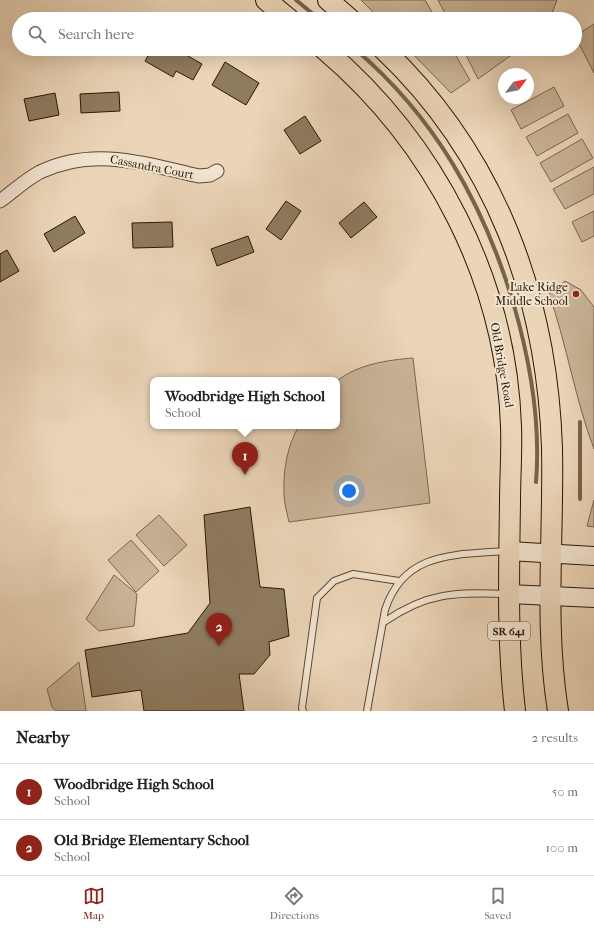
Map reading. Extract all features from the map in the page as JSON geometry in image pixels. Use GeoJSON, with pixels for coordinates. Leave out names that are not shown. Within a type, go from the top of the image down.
{"type":"FeatureCollection","features":[{"type":"Feature","properties":{"kind":"main road"},"geometry":{"type":"LineString","coordinates":[[266,0],[281,12]]}},
{"type":"Feature","properties":{"kind":"main road"},"geometry":{"type":"LineString","coordinates":[[328,0],[342,12]]}},
{"type":"Feature","properties":{"kind":"main road","name":"Old Bridge Road"},"geometry":{"type":"LineString","coordinates":[[331,56],[365,88],[419,152],[441,186],[460,222],[476,259],[487,290],[499,337],[508,386],[511,426],[509,594],[511,674],[515,711]]}},
{"type":"Feature","properties":{"kind":"main road"},"geometry":{"type":"LineString","coordinates":[[390,56],[420,88],[452,128],[473,160],[496,202],[509,230],[534,308],[543,355],[549,400],[552,450],[551,648],[558,711]]}},
{"type":"Feature","properties":{"kind":"street","name":"Cassandra Court"},"geometry":{"type":"LineString","coordinates":[[0,201],[40,173],[59,165],[79,160],[100,158],[120,159],[199,176],[210,175],[217,171]]}},
{"type":"Feature","properties":{"kind":"street"},"geometry":{"type":"LineString","coordinates":[[509,551],[594,556]]}},
{"type":"Feature","properties":{"kind":"street"},"geometry":{"type":"LineString","coordinates":[[509,594],[594,598]]}},
{"type":"Feature","properties":{"kind":"lane"},"geometry":{"type":"LineString","coordinates":[[367,711],[390,596],[399,581],[410,571],[430,560],[460,555],[509,551]]}},
{"type":"Feature","properties":{"kind":"lane"},"geometry":{"type":"LineString","coordinates":[[303,711],[304,685],[317,598],[334,581],[353,574],[399,581]]}},
{"type":"Feature","properties":{"kind":"lane"},"geometry":{"type":"LineString","coordinates":[[384,622],[416,603],[436,596],[457,593],[509,594]]}},
{"type":"Feature","properties":{"kind":"shaded area"},"geometry":{"type":"Polygon","coordinates":[[[361,0],[425,0],[432,12],[373,12],[361,0]]]}},
{"type":"Feature","properties":{"kind":"shaded area"},"geometry":{"type":"Polygon","coordinates":[[[438,0],[557,0],[553,12],[444,12],[438,0]]]}},
{"type":"Feature","properties":{"kind":"shaded area"},"geometry":{"type":"Polygon","coordinates":[[[594,24],[594,73],[582,50],[582,32],[594,24]]]}},
{"type":"Feature","properties":{"kind":"shaded area"},"geometry":{"type":"Polygon","coordinates":[[[415,56],[456,56],[470,80],[451,93],[415,56]]]}},
{"type":"Feature","properties":{"kind":"shaded area"},"geometry":{"type":"Polygon","coordinates":[[[466,56],[510,56],[478,79],[466,56]]]}},
{"type":"Feature","properties":{"kind":"shaded area"},"geometry":{"type":"Polygon","coordinates":[[[554,87],[564,106],[521,129],[511,110],[522,104],[534,104],[534,98],[554,87]]]}},
{"type":"Feature","properties":{"kind":"shaded area"},"geometry":{"type":"Polygon","coordinates":[[[568,114],[578,133],[537,156],[526,137],[568,114]]]}},
{"type":"Feature","properties":{"kind":"shaded area"},"geometry":{"type":"Polygon","coordinates":[[[582,139],[593,158],[551,182],[540,163],[582,139]]]}},
{"type":"Feature","properties":{"kind":"shaded area"},"geometry":{"type":"Polygon","coordinates":[[[594,167],[594,194],[565,209],[553,189],[594,167]]]}},
{"type":"Feature","properties":{"kind":"shaded area"},"geometry":{"type":"Polygon","coordinates":[[[594,211],[594,236],[582,242],[572,222],[594,211]]]}},
{"type":"Feature","properties":{"kind":"shaded area"},"geometry":{"type":"Polygon","coordinates":[[[565,281],[581,290],[594,307],[594,449],[581,411],[561,333],[549,294],[565,281]]]}},
{"type":"Feature","properties":{"kind":"shaded area"},"geometry":{"type":"Polygon","coordinates":[[[413,358],[430,503],[289,522],[284,497],[285,468],[291,442],[297,429],[340,429],[340,379],[364,367],[394,360],[413,358]]]}},
{"type":"Feature","properties":{"kind":"shaded area"},"geometry":{"type":"Polygon","coordinates":[[[594,500],[594,527],[587,526],[594,500]]]}},
{"type":"Feature","properties":{"kind":"shaded area"},"geometry":{"type":"Polygon","coordinates":[[[159,515],[187,545],[164,566],[136,535],[159,515]]]}},
{"type":"Feature","properties":{"kind":"shaded area"},"geometry":{"type":"Polygon","coordinates":[[[131,540],[159,571],[136,592],[108,560],[131,540]]]}},
{"type":"Feature","properties":{"kind":"shaded area"},"geometry":{"type":"Polygon","coordinates":[[[114,575],[137,594],[134,626],[99,631],[86,619],[114,575]]]}},
{"type":"Feature","properties":{"kind":"shaded area"},"geometry":{"type":"Polygon","coordinates":[[[79,662],[86,711],[56,711],[52,707],[47,689],[79,662]]]}},
{"type":"Feature","properties":{"kind":"building"},"geometry":{"type":"Polygon","coordinates":[[[148,56],[188,56],[202,64],[193,80],[176,71],[173,77],[145,61],[148,56]]]}},
{"type":"Feature","properties":{"kind":"building"},"geometry":{"type":"Polygon","coordinates":[[[225,62],[259,83],[246,105],[212,85],[225,62]]]}},
{"type":"Feature","properties":{"kind":"building"},"geometry":{"type":"Polygon","coordinates":[[[119,92],[120,111],[81,113],[80,94],[119,92]]]}},
{"type":"Feature","properties":{"kind":"building"},"geometry":{"type":"Polygon","coordinates":[[[55,93],[59,115],[29,121],[24,99],[55,93]]]}},
{"type":"Feature","properties":{"kind":"building"},"geometry":{"type":"Polygon","coordinates":[[[305,116],[321,141],[300,154],[284,130],[305,116]]]}},
{"type":"Feature","properties":{"kind":"building"},"geometry":{"type":"Polygon","coordinates":[[[286,201],[301,211],[281,240],[266,229],[286,201]]]}},
{"type":"Feature","properties":{"kind":"building"},"geometry":{"type":"Polygon","coordinates":[[[364,202],[377,217],[351,238],[339,223],[364,202]]]}},
{"type":"Feature","properties":{"kind":"building"},"geometry":{"type":"Polygon","coordinates":[[[75,216],[85,233],[54,252],[44,234],[75,216]]]}},
{"type":"Feature","properties":{"kind":"building"},"geometry":{"type":"Polygon","coordinates":[[[172,222],[173,247],[133,248],[132,223],[172,222]]]}},
{"type":"Feature","properties":{"kind":"building"},"geometry":{"type":"Polygon","coordinates":[[[248,236],[254,252],[217,266],[211,249],[248,236]]]}},
{"type":"Feature","properties":{"kind":"building"},"geometry":{"type":"Polygon","coordinates":[[[7,250],[19,271],[0,282],[0,254],[7,250]]]}},
{"type":"Feature","properties":{"kind":"building"},"geometry":{"type":"Polygon","coordinates":[[[250,507],[260,587],[284,589],[289,636],[269,642],[270,655],[254,674],[239,674],[244,711],[144,711],[141,690],[92,697],[85,650],[188,633],[210,603],[204,515],[250,507]]]}},
{"type":"Feature","properties":{"kind":"waterway"},"geometry":{"type":"LineString","coordinates":[[296,0],[311,12]]}},
{"type":"Feature","properties":{"kind":"waterway"},"geometry":{"type":"LineString","coordinates":[[363,56],[384,75],[409,103],[432,133],[453,164],[471,196],[487,230],[501,265],[513,302],[529,368],[533,391],[537,436],[536,482]]}},
{"type":"Feature","properties":{"kind":"waterway"},"geometry":{"type":"LineString","coordinates":[[580,422],[580,499]]}},
{"type":"Feature","properties":{"kind":"place","name":"Lake Ridge Middle School"},"geometry":{"type":"Point","coordinates":[576,294]}},
{"type":"Feature","properties":{"kind":"place","name":"Woodbridge High School"},"geometry":{"type":"Point","coordinates":[245,475]}},
{"type":"Feature","properties":{"kind":"place","name":"Old Bridge Elementary School"},"geometry":{"type":"Point","coordinates":[219,646]}}]}
